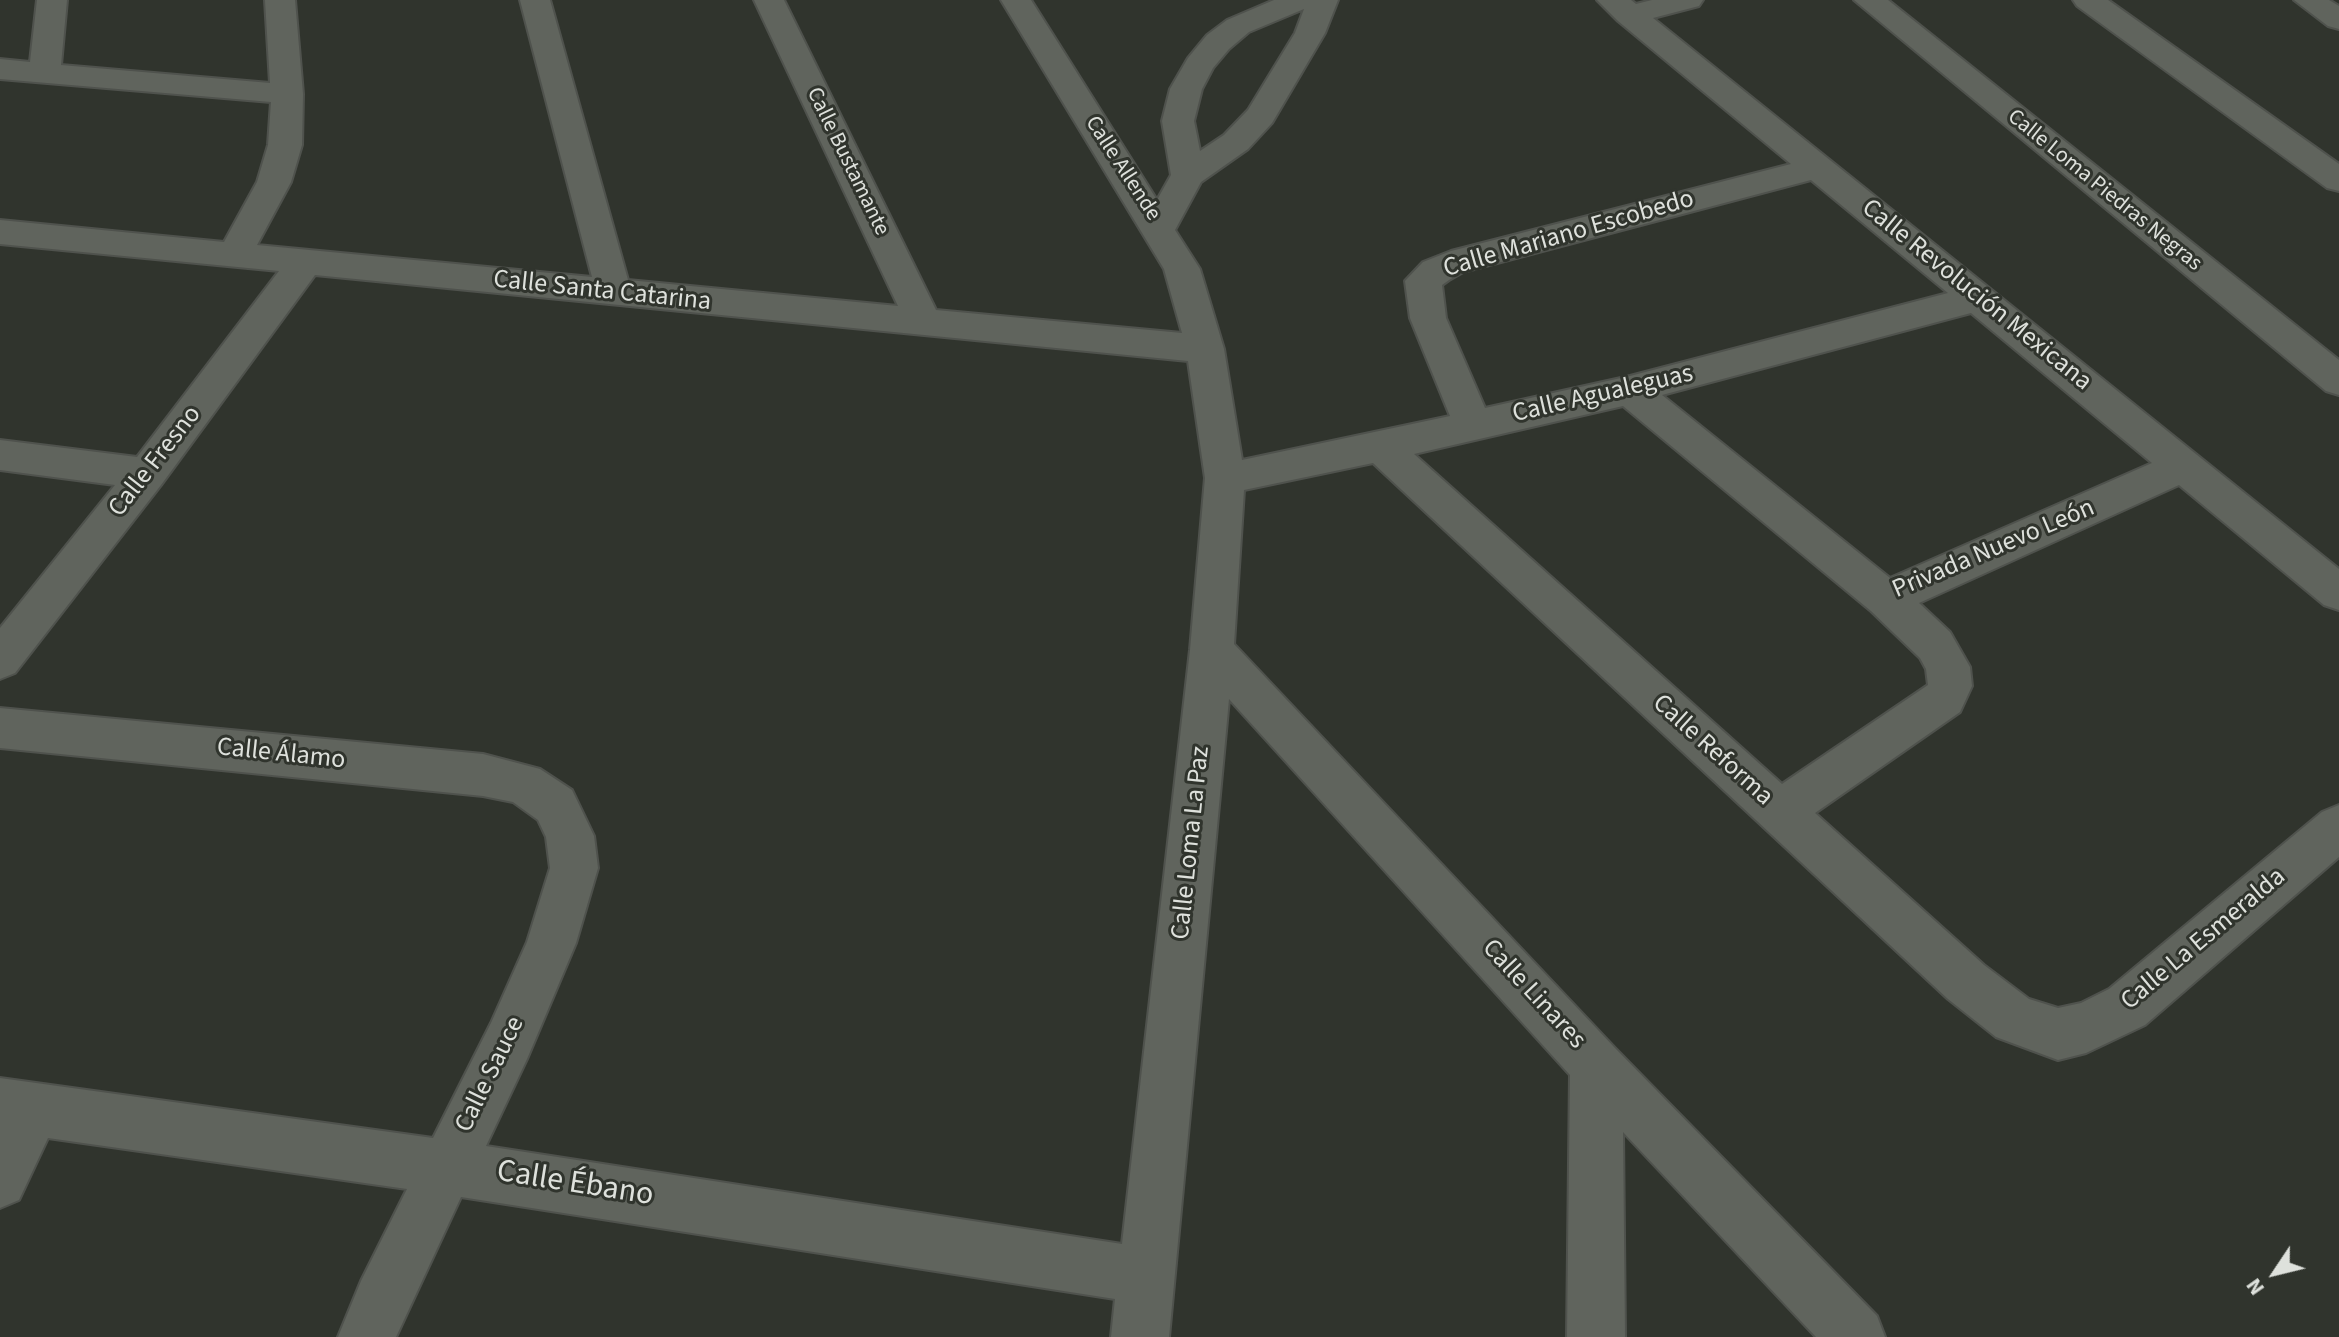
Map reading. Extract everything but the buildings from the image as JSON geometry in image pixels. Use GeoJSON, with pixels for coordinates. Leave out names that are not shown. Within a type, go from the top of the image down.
{"type":"FeatureCollection","features":[{"type":"Feature","properties":{"kind":"street"},"geometry":{"type":"LineString","coordinates":[[45,72],[52,0]]}},
{"type":"Feature","properties":{"kind":"street"},"geometry":{"type":"LineString","coordinates":[[235,252],[256,220],[278,170],[285,145],[287,94],[280,0]]}},
{"type":"Feature","properties":{"kind":"street"},"geometry":{"type":"LineString","coordinates":[[535,0],[614,294]]}},
{"type":"Feature","properties":{"kind":"street","name":"Calle Bustamante"},"geometry":{"type":"LineString","coordinates":[[769,0],[925,324]]}},
{"type":"Feature","properties":{"kind":"street","name":"Calle Allende"},"geometry":{"type":"LineString","coordinates":[[1016,0],[1182,269],[1205,349]]}},
{"type":"Feature","properties":{"kind":"street"},"geometry":{"type":"LineString","coordinates":[[1188,175],[1178,121],[1186,89],[1199,65],[1255,6],[1300,0]]}},
{"type":"Feature","properties":{"kind":"street"},"geometry":{"type":"LineString","coordinates":[[1159,228],[1188,175],[1236,142],[1261,116],[1310,33],[1323,0]]}},
{"type":"Feature","properties":{"kind":"street"},"geometry":{"type":"LineString","coordinates":[[1620,8],[1688,0]]}},
{"type":"Feature","properties":{"kind":"street","name":"Calle Loma Piedras Negras"},"geometry":{"type":"LineString","coordinates":[[1869,0],[2339,381]]}},
{"type":"Feature","properties":{"kind":"street"},"geometry":{"type":"LineString","coordinates":[[2088,0],[2339,180]]}},
{"type":"Feature","properties":{"kind":"street"},"geometry":{"type":"LineString","coordinates":[[2309,0],[2339,20]]}},
{"type":"Feature","properties":{"kind":"street","name":"Calle Revolución Mexicana"},"geometry":{"type":"LineString","coordinates":[[1620,8],[1820,167],[2339,593]]}},
{"type":"Feature","properties":{"kind":"street"},"geometry":{"type":"LineString","coordinates":[[0,69],[287,94]]}},
{"type":"Feature","properties":{"kind":"street","name":"Calle Mariano Escobedo"},"geometry":{"type":"LineString","coordinates":[[1473,425],[1428,318],[1423,281],[1436,271],[1451,263],[1820,167]]}},
{"type":"Feature","properties":{"kind":"street","name":"Calle Santa Catarina"},"geometry":{"type":"LineString","coordinates":[[0,232],[235,252],[614,294],[1205,349]]}},
{"type":"Feature","properties":{"kind":"street","name":"Calle Fresno"},"geometry":{"type":"LineString","coordinates":[[0,660],[147,474],[307,260]]}},
{"type":"Feature","properties":{"kind":"street","name":"Calle Agualeguas"},"geometry":{"type":"LineString","coordinates":[[1225,478],[1381,447],[1630,390],[1978,298]]}},
{"type":"Feature","properties":{"kind":"street","name":"Calle Loma La Paz"},"geometry":{"type":"LineString","coordinates":[[1140,1337],[1212,650],[1225,478],[1205,349]]}},
{"type":"Feature","properties":{"kind":"street","name":"Privada Nuevo León"},"geometry":{"type":"LineString","coordinates":[[1630,390],[1886,599],[2184,466]]}},
{"type":"Feature","properties":{"kind":"street","name":"Calle Reforma"},"geometry":{"type":"LineString","coordinates":[[1381,447],[1966,982],[2014,1019],[2058,1034]]}},
{"type":"Feature","properties":{"kind":"street"},"geometry":{"type":"LineString","coordinates":[[0,455],[147,474]]}},
{"type":"Feature","properties":{"kind":"street"},"geometry":{"type":"LineString","coordinates":[[1779,812],[1944,698],[1950,686],[1948,667],[1935,645],[1886,599]]}},
{"type":"Feature","properties":{"kind":"street","name":"Calle Linares"},"geometry":{"type":"LineString","coordinates":[[1212,650],[1596,1065],[1856,1337]]}},
{"type":"Feature","properties":{"kind":"street","name":"Calle Álamo"},"geometry":{"type":"LineString","coordinates":[[0,728],[483,775],[524,784],[555,805]]}},
{"type":"Feature","properties":{"kind":"street","name":"Calle Sauce"},"geometry":{"type":"LineString","coordinates":[[367,1337],[521,1013],[551,943],[574,868],[570,836],[555,805]]}},
{"type":"Feature","properties":{"kind":"street","name":"Calle La Esmeralda"},"geometry":{"type":"LineString","coordinates":[[2058,1034],[2086,1027],[2127,1007],[2339,827]]}},
{"type":"Feature","properties":{"kind":"street"},"geometry":{"type":"LineString","coordinates":[[1596,1065],[1596,1337]]}},
{"type":"Feature","properties":{"kind":"street"},"geometry":{"type":"LineString","coordinates":[[0,1181],[17,1107]]}},
{"type":"Feature","properties":{"kind":"street","name":"Calle Ébano"},"geometry":{"type":"LineString","coordinates":[[17,1107],[446,1166],[1148,1276]]}}]}
